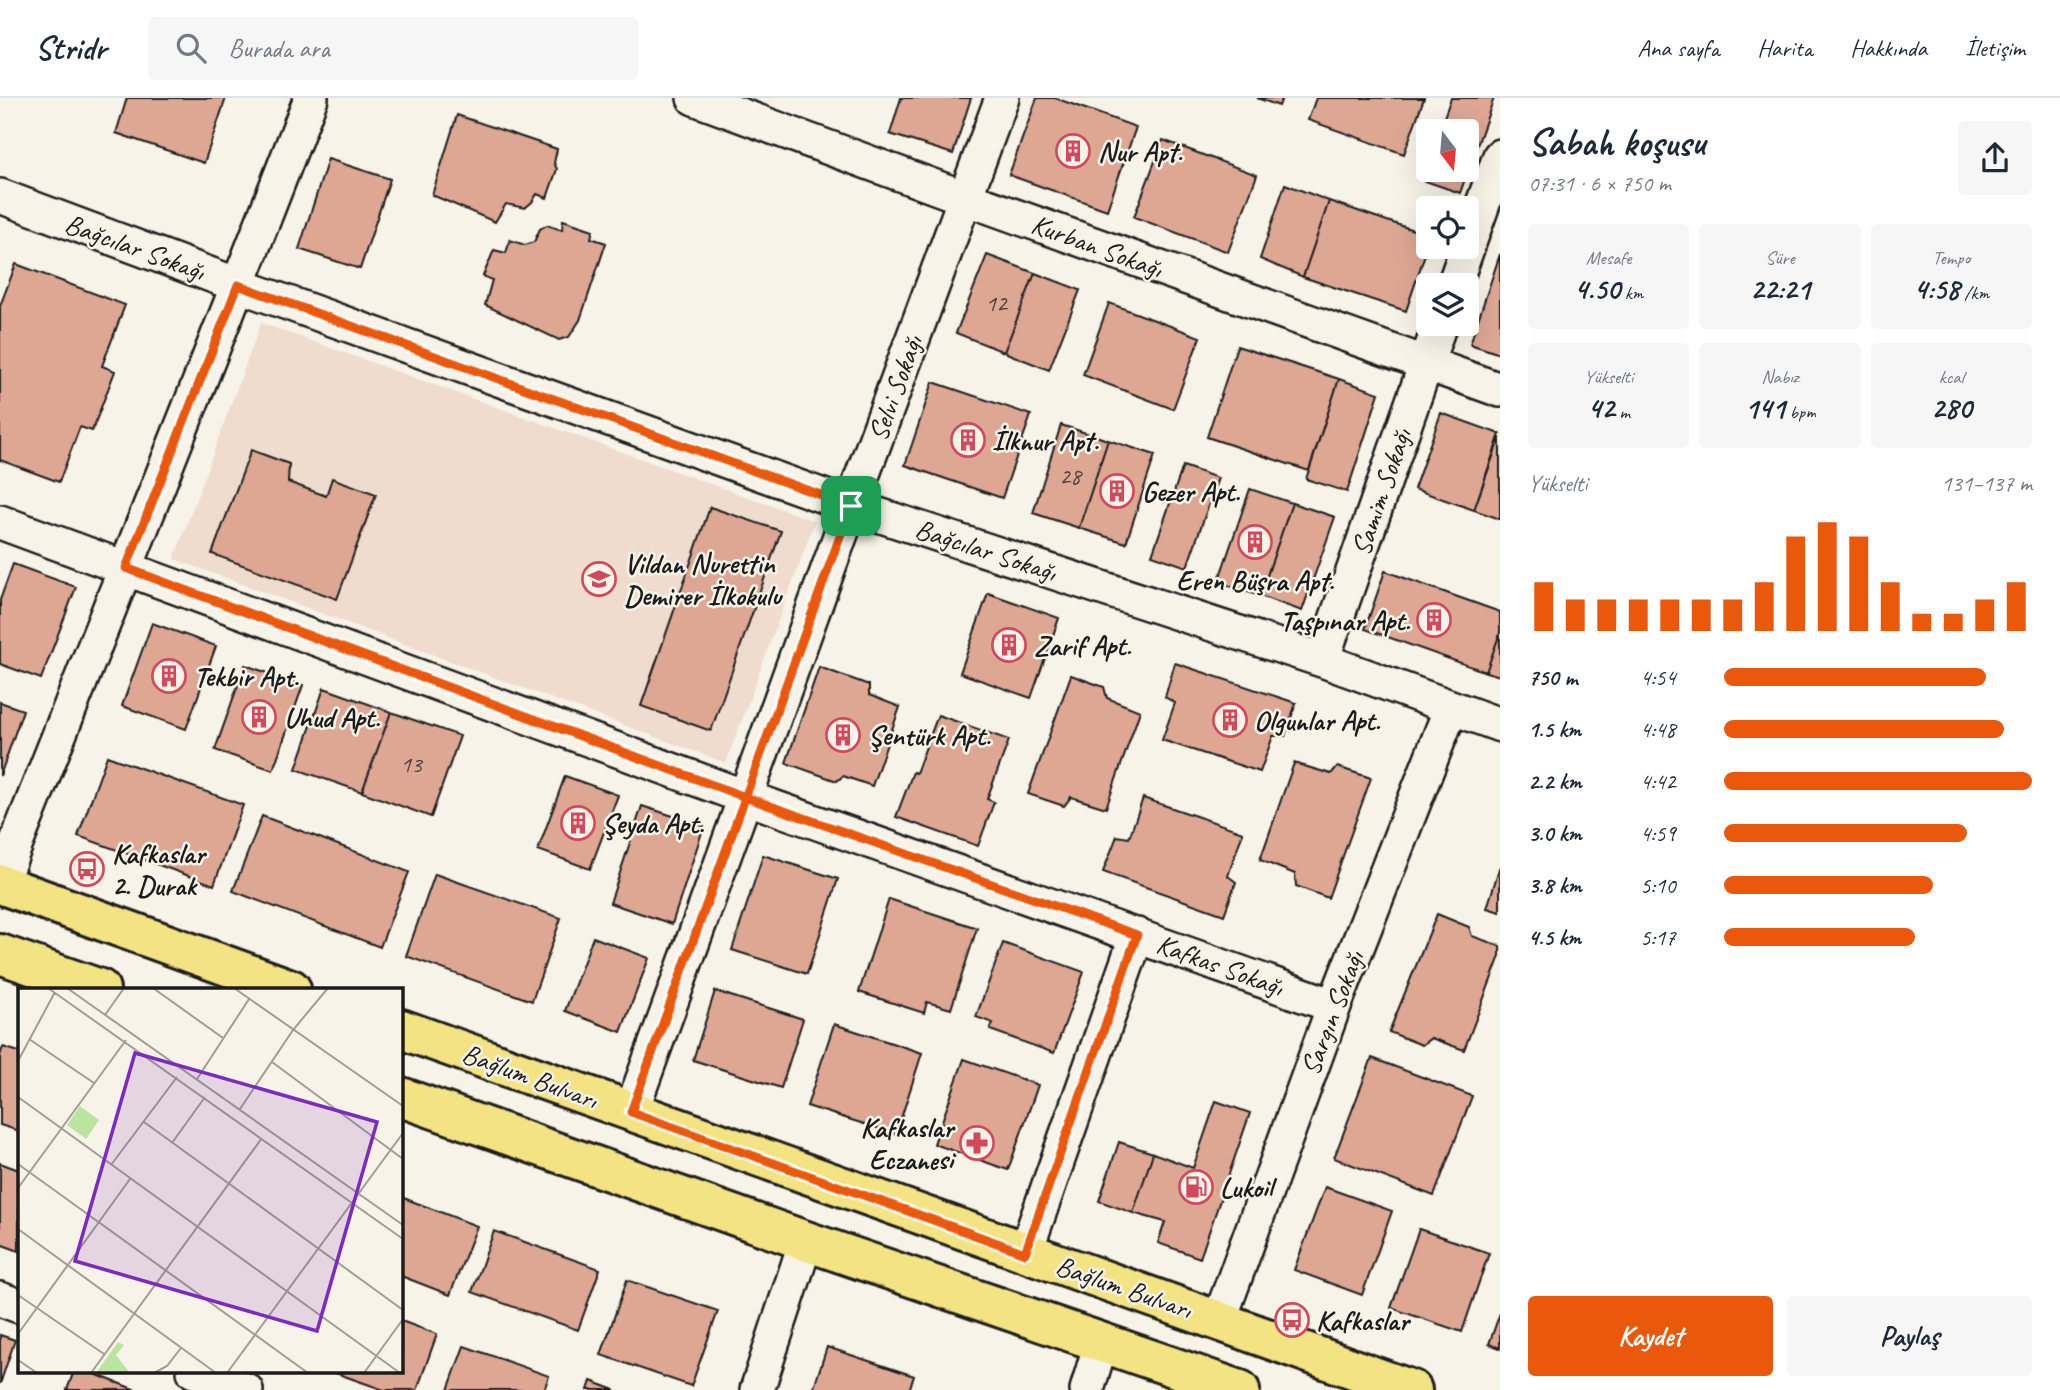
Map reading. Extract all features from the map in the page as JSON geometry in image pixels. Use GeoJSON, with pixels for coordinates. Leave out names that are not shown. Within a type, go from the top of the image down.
{"type":"FeatureCollection","features":[{"type":"Feature","properties":{"kind":"main road"},"geometry":{"type":"LineString","coordinates":[[0,884],[288,988]]}},
{"type":"Feature","properties":{"kind":"main road"},"geometry":{"type":"LineString","coordinates":[[0,954],[97,988]]}},
{"type":"Feature","properties":{"kind":"main road","name":"Bağlum Bulvarı"},"geometry":{"type":"LineString","coordinates":[[402,1029],[1412,1390]]}},
{"type":"Feature","properties":{"kind":"main road"},"geometry":{"type":"LineString","coordinates":[[402,1097],[806,1241],[1240,1390]]}},
{"type":"Feature","properties":{"kind":"street"},"geometry":{"type":"LineString","coordinates":[[0,884],[310,98]]}},
{"type":"Feature","properties":{"kind":"street","name":"Kurban Sokağı"},"geometry":{"type":"LineString","coordinates":[[694,98],[1500,390]]}},
{"type":"Feature","properties":{"kind":"street","name":"Selvi Sokağı"},"geometry":{"type":"LineString","coordinates":[[631,1112],[1002,98]]}},
{"type":"Feature","properties":{"kind":"street"},"geometry":{"type":"LineString","coordinates":[[1458,273],[1500,156]]}},
{"type":"Feature","properties":{"kind":"street","name":"Bağcılar Sokağı"},"geometry":{"type":"LineString","coordinates":[[0,196],[238,285],[851,506],[1322,660],[1500,725]]}},
{"type":"Feature","properties":{"kind":"street","name":"Samim Sokağı"},"geometry":{"type":"LineString","coordinates":[[1322,660],[1436,336]]}},
{"type":"Feature","properties":{"kind":"street","name":"Kafkas Sokağı"},"geometry":{"type":"LineString","coordinates":[[0,522],[745,797],[1334,1006]]}},
{"type":"Feature","properties":{"kind":"street","name":"Sargın Sokağı"},"geometry":{"type":"LineString","coordinates":[[1219,1321],[1334,1006],[1451,708]]}},
{"type":"Feature","properties":{"kind":"street"},"geometry":{"type":"LineString","coordinates":[[1025,1253],[1137,935]]}},
{"type":"Feature","properties":{"kind":"street"},"geometry":{"type":"LineString","coordinates":[[757,1390],[806,1241]]}},
{"type":"Feature","properties":{"kind":"street"},"geometry":{"type":"LineString","coordinates":[[0,1299],[18,1306]]}},
{"type":"Feature","properties":{"kind":"street"},"geometry":{"type":"LineString","coordinates":[[1087,1390],[1101,1343]]}},
{"type":"Feature","properties":{"kind":"street"},"geometry":{"type":"LineString","coordinates":[[197,1372],[246,1390]]}},
{"type":"Feature","properties":{"kind":"shaded area","name":"Vildan Nurettin Demirer İlkokulu"},"geometry":{"type":"Polygon","coordinates":[[[261,323],[815,521],[726,763],[174,559],[261,323]]]}},
{"type":"Feature","properties":{"kind":"building"},"geometry":{"type":"Polygon","coordinates":[[[127,98],[226,98],[204,163],[116,133],[127,98]]]}},
{"type":"Feature","properties":{"kind":"building"},"geometry":{"type":"Polygon","coordinates":[[[901,98],[971,98],[953,154],[890,134],[901,98]]]}},
{"type":"Feature","properties":{"kind":"building","name":"Nur Apt."},"geometry":{"type":"Polygon","coordinates":[[[1037,98],[1055,98],[1136,127],[1107,210],[1009,175],[1037,98]]]}},
{"type":"Feature","properties":{"kind":"building"},"geometry":{"type":"Polygon","coordinates":[[[1257,98],[1282,98],[1279,106],[1257,98]]]}},
{"type":"Feature","properties":{"kind":"building"},"geometry":{"type":"Polygon","coordinates":[[[1316,98],[1424,98],[1404,154],[1308,120],[1316,98]]]}},
{"type":"Feature","properties":{"kind":"building"},"geometry":{"type":"Polygon","coordinates":[[[1451,98],[1494,98],[1479,140],[1479,119],[1443,119],[1451,98]]]}},
{"type":"Feature","properties":{"kind":"building"},"geometry":{"type":"Polygon","coordinates":[[[457,115],[557,149],[554,163],[557,169],[547,198],[537,194],[525,208],[506,204],[495,222],[432,195],[457,115]]]}},
{"type":"Feature","properties":{"kind":"building"},"geometry":{"type":"Polygon","coordinates":[[[1163,140],[1257,175],[1228,252],[1134,217],[1163,140]]]}},
{"type":"Feature","properties":{"kind":"building"},"geometry":{"type":"Polygon","coordinates":[[[328,159],[390,179],[360,269],[299,249],[328,159]]]}},
{"type":"Feature","properties":{"kind":"building"},"geometry":{"type":"Polygon","coordinates":[[[1428,182],[1464,182],[1460,193],[1428,182]]]}},
{"type":"Feature","properties":{"kind":"building"},"geometry":{"type":"Polygon","coordinates":[[[1285,184],[1329,201],[1303,277],[1260,259],[1285,184]]]}},
{"type":"Feature","properties":{"kind":"building"},"geometry":{"type":"Polygon","coordinates":[[[1329,201],[1416,231],[1416,259],[1423,259],[1419,273],[1416,273],[1406,311],[1303,277],[1329,201]]]}},
{"type":"Feature","properties":{"kind":"building"},"geometry":{"type":"Polygon","coordinates":[[[563,220],[593,230],[591,238],[606,243],[580,320],[569,337],[559,340],[485,305],[492,280],[483,276],[494,250],[506,253],[510,240],[525,245],[534,242],[540,229],[547,225],[562,230],[563,220]]]}},
{"type":"Feature","properties":{"kind":"building"},"geometry":{"type":"Polygon","coordinates":[[[1500,254],[1500,354],[1470,344],[1473,336],[1479,336],[1479,317],[1500,254]]]}},
{"type":"Feature","properties":{"kind":"building"},"geometry":{"type":"Polygon","coordinates":[[[987,255],[1035,273],[1004,352],[956,333],[987,255]]]}},
{"type":"Feature","properties":{"kind":"building"},"geometry":{"type":"Polygon","coordinates":[[[16,264],[125,305],[102,366],[115,371],[92,431],[80,427],[59,482],[0,460],[0,306],[16,264]]]}},
{"type":"Feature","properties":{"kind":"building"},"geometry":{"type":"Polygon","coordinates":[[[1035,273],[1080,290],[1049,370],[1004,352],[1035,273]]]}},
{"type":"Feature","properties":{"kind":"building"},"geometry":{"type":"Polygon","coordinates":[[[1109,303],[1200,337],[1173,409],[1083,375],[1109,303]]]}},
{"type":"Feature","properties":{"kind":"building"},"geometry":{"type":"Polygon","coordinates":[[[1237,346],[1339,379],[1309,471],[1207,437],[1237,346]]]}},
{"type":"Feature","properties":{"kind":"building"},"geometry":{"type":"Polygon","coordinates":[[[1339,379],[1379,393],[1347,492],[1306,479],[1339,379]]]}},
{"type":"Feature","properties":{"kind":"building","name":"İlknur Apt."},"geometry":{"type":"Polygon","coordinates":[[[933,382],[1031,415],[1002,498],[905,465],[933,382]]]}},
{"type":"Feature","properties":{"kind":"building"},"geometry":{"type":"Polygon","coordinates":[[[1441,413],[1500,434],[1474,510],[1414,489],[1441,413]]]}},
{"type":"Feature","properties":{"kind":"building"},"geometry":{"type":"Polygon","coordinates":[[[1061,425],[1108,440],[1079,528],[1033,513],[1061,425]]]}},
{"type":"Feature","properties":{"kind":"building"},"geometry":{"type":"Polygon","coordinates":[[[1500,437],[1500,519],[1474,510],[1500,437]]]}},
{"type":"Feature","properties":{"kind":"building","name":"Gezer Apt."},"geometry":{"type":"Polygon","coordinates":[[[1108,440],[1155,455],[1126,543],[1079,528],[1108,440]]]}},
{"type":"Feature","properties":{"kind":"building"},"geometry":{"type":"Polygon","coordinates":[[[251,450],[289,464],[288,482],[326,496],[332,478],[376,494],[337,599],[212,554],[251,450]]]}},
{"type":"Feature","properties":{"kind":"building"},"geometry":{"type":"Polygon","coordinates":[[[1183,466],[1218,478],[1187,567],[1152,555],[1183,466]]]}},
{"type":"Feature","properties":{"kind":"building","name":"Eren Büşra Apt."},"geometry":{"type":"Polygon","coordinates":[[[1250,489],[1292,503],[1260,596],[1218,582],[1250,489]]]}},
{"type":"Feature","properties":{"kind":"building"},"geometry":{"type":"Polygon","coordinates":[[[1292,503],[1335,517],[1302,611],[1260,596],[1292,503]]]}},
{"type":"Feature","properties":{"kind":"building"},"geometry":{"type":"Polygon","coordinates":[[[710,507],[781,531],[711,731],[641,706],[710,507]]]}},
{"type":"Feature","properties":{"kind":"building"},"geometry":{"type":"Polygon","coordinates":[[[13,564],[76,587],[41,679],[0,664],[0,600],[13,564]]]}},
{"type":"Feature","properties":{"kind":"building","name":"Taşpınar Apt."},"geometry":{"type":"Polygon","coordinates":[[[1385,571],[1500,612],[1500,633],[1486,672],[1365,629],[1385,571]]]}},
{"type":"Feature","properties":{"kind":"building","name":"Zarif Apt."},"geometry":{"type":"Polygon","coordinates":[[[988,593],[1059,618],[1031,698],[960,673],[988,593]]]}},
{"type":"Feature","properties":{"kind":"building","name":"Tekbir Apt."},"geometry":{"type":"Polygon","coordinates":[[[152,623],[216,646],[186,729],[122,706],[152,623]]]}},
{"type":"Feature","properties":{"kind":"building"},"geometry":{"type":"Polygon","coordinates":[[[1500,633],[1500,676],[1486,672],[1500,633]]]}},
{"type":"Feature","properties":{"kind":"building","name":"Olgunlar Apt."},"geometry":{"type":"Polygon","coordinates":[[[1175,663],[1296,703],[1285,736],[1273,736],[1260,772],[1162,740],[1175,703],[1165,697],[1175,663]]]}},
{"type":"Feature","properties":{"kind":"building","name":"Uhud Apt."},"geometry":{"type":"Polygon","coordinates":[[[245,665],[303,685],[273,770],[215,750],[245,665]]]}},
{"type":"Feature","properties":{"kind":"building","name":"Şentürk Apt."},"geometry":{"type":"Polygon","coordinates":[[[819,667],[869,685],[869,695],[900,707],[872,786],[843,776],[837,781],[786,763],[819,667]]]}},
{"type":"Feature","properties":{"kind":"building"},"geometry":{"type":"Polygon","coordinates":[[[1071,675],[1104,687],[1107,698],[1140,711],[1106,808],[1071,797],[1064,806],[1028,794],[1071,675]]]}},
{"type":"Feature","properties":{"kind":"building"},"geometry":{"type":"Polygon","coordinates":[[[324,688],[391,712],[362,792],[296,769],[324,688]]]}},
{"type":"Feature","properties":{"kind":"building"},"geometry":{"type":"Polygon","coordinates":[[[0,702],[23,710],[0,776],[0,702]]]}},
{"type":"Feature","properties":{"kind":"building"},"geometry":{"type":"Polygon","coordinates":[[[391,712],[460,736],[431,817],[362,792],[391,712]]]}},
{"type":"Feature","properties":{"kind":"building"},"geometry":{"type":"Polygon","coordinates":[[[938,715],[1009,740],[987,799],[994,802],[978,846],[896,817],[938,715]]]}},
{"type":"Feature","properties":{"kind":"building"},"geometry":{"type":"Polygon","coordinates":[[[107,756],[243,805],[214,885],[78,836],[107,756]]]}},
{"type":"Feature","properties":{"kind":"building"},"geometry":{"type":"Polygon","coordinates":[[[1294,763],[1331,774],[1337,767],[1371,778],[1328,898],[1296,886],[1295,874],[1260,860],[1294,763]]]}},
{"type":"Feature","properties":{"kind":"building","name":"Şeyda Apt."},"geometry":{"type":"Polygon","coordinates":[[[565,776],[618,795],[590,869],[538,850],[565,776]]]}},
{"type":"Feature","properties":{"kind":"building"},"geometry":{"type":"Polygon","coordinates":[[[1143,798],[1243,832],[1228,876],[1236,882],[1224,915],[1103,872],[1117,836],[1129,838],[1143,798]]]}},
{"type":"Feature","properties":{"kind":"building"},"geometry":{"type":"Polygon","coordinates":[[[642,806],[704,826],[672,924],[610,903],[642,806]]]}},
{"type":"Feature","properties":{"kind":"building"},"geometry":{"type":"Polygon","coordinates":[[[262,816],[409,872],[380,947],[233,891],[262,816]]]}},
{"type":"Feature","properties":{"kind":"building"},"geometry":{"type":"Polygon","coordinates":[[[763,855],[838,879],[807,974],[732,950],[763,855]]]}},
{"type":"Feature","properties":{"kind":"building"},"geometry":{"type":"Polygon","coordinates":[[[1500,866],[1500,912],[1487,908],[1500,866]]]}},
{"type":"Feature","properties":{"kind":"building"},"geometry":{"type":"Polygon","coordinates":[[[435,874],[561,918],[532,1001],[406,956],[435,874]]]}},
{"type":"Feature","properties":{"kind":"building"},"geometry":{"type":"Polygon","coordinates":[[[889,899],[977,928],[951,1009],[927,1002],[924,1013],[859,992],[889,899]]]}},
{"type":"Feature","properties":{"kind":"building"},"geometry":{"type":"Polygon","coordinates":[[[1437,914],[1469,927],[1472,936],[1500,946],[1500,956],[1464,1050],[1431,1038],[1422,1045],[1389,1032],[1437,914]]]}},
{"type":"Feature","properties":{"kind":"building"},"geometry":{"type":"Polygon","coordinates":[[[593,937],[649,958],[621,1032],[565,1011],[593,937]]]}},
{"type":"Feature","properties":{"kind":"building"},"geometry":{"type":"Polygon","coordinates":[[[1003,943],[1084,972],[1054,1053],[990,1030],[993,1023],[976,1017],[1003,943]]]}},
{"type":"Feature","properties":{"kind":"building"},"geometry":{"type":"Polygon","coordinates":[[[715,991],[803,1019],[781,1088],[693,1060],[715,991]]]}},
{"type":"Feature","properties":{"kind":"building"},"geometry":{"type":"Polygon","coordinates":[[[834,1024],[922,1053],[896,1134],[807,1106],[834,1024]]]}},
{"type":"Feature","properties":{"kind":"building"},"geometry":{"type":"Polygon","coordinates":[[[3,1047],[18,1052],[18,1131],[0,1125],[0,1056],[3,1047]]]}},
{"type":"Feature","properties":{"kind":"building"},"geometry":{"type":"Polygon","coordinates":[[[1372,1058],[1472,1096],[1434,1196],[1334,1158],[1372,1058]]]}},
{"type":"Feature","properties":{"kind":"building"},"geometry":{"type":"Polygon","coordinates":[[[964,1059],[1038,1085],[1008,1170],[934,1144],[964,1059]]]}},
{"type":"Feature","properties":{"kind":"building"},"geometry":{"type":"Polygon","coordinates":[[[1216,1101],[1250,1113],[1200,1258],[1158,1243],[1165,1222],[1133,1213],[1153,1153],[1193,1168],[1216,1101]]]}},
{"type":"Feature","properties":{"kind":"building"},"geometry":{"type":"Polygon","coordinates":[[[1119,1142],[1153,1153],[1133,1213],[1099,1201],[1119,1142]]]}},
{"type":"Feature","properties":{"kind":"building"},"geometry":{"type":"Polygon","coordinates":[[[0,1163],[18,1170],[18,1251],[0,1244],[0,1163]]]}},
{"type":"Feature","properties":{"kind":"building"},"geometry":{"type":"Polygon","coordinates":[[[1325,1187],[1392,1211],[1362,1295],[1294,1270],[1325,1187]]]}},
{"type":"Feature","properties":{"kind":"building"},"geometry":{"type":"Polygon","coordinates":[[[402,1197],[477,1226],[450,1295],[402,1276],[402,1197]]]}},
{"type":"Feature","properties":{"kind":"building"},"geometry":{"type":"Polygon","coordinates":[[[1419,1229],[1489,1253],[1462,1332],[1391,1308],[1419,1229]]]}},
{"type":"Feature","properties":{"kind":"building"},"geometry":{"type":"Polygon","coordinates":[[[494,1231],[600,1269],[578,1330],[472,1292],[494,1231]]]}},
{"type":"Feature","properties":{"kind":"building"},"geometry":{"type":"Polygon","coordinates":[[[627,1280],[718,1311],[691,1386],[601,1355],[627,1280]]]}},
{"type":"Feature","properties":{"kind":"building"},"geometry":{"type":"Polygon","coordinates":[[[1500,1313],[1500,1348],[1489,1344],[1500,1313]]]}},
{"type":"Feature","properties":{"kind":"building"},"geometry":{"type":"Polygon","coordinates":[[[402,1321],[437,1334],[417,1390],[384,1390],[333,1372],[402,1372],[402,1321]]]}},
{"type":"Feature","properties":{"kind":"building"},"geometry":{"type":"Polygon","coordinates":[[[0,1335],[15,1340],[0,1384],[0,1335]]]}},
{"type":"Feature","properties":{"kind":"building"},"geometry":{"type":"Polygon","coordinates":[[[464,1346],[549,1376],[544,1390],[448,1390],[464,1346]]]}},
{"type":"Feature","properties":{"kind":"building"},"geometry":{"type":"Polygon","coordinates":[[[827,1347],[914,1376],[909,1390],[813,1390],[827,1347]]]}},
{"type":"Feature","properties":{"kind":"building"},"geometry":{"type":"Polygon","coordinates":[[[74,1372],[90,1372],[136,1390],[67,1390],[74,1372]]]}},
{"type":"Feature","properties":{"kind":"building"},"geometry":{"type":"Polygon","coordinates":[[[591,1381],[615,1390],[588,1390],[591,1381]]]}},
{"type":"Feature","properties":{"kind":"place","name":"Nur Apt."},"geometry":{"type":"Point","coordinates":[1073,151]}},
{"type":"Feature","properties":{"kind":"place","name":"İlknur Apt."},"geometry":{"type":"Point","coordinates":[968,440]}},
{"type":"Feature","properties":{"kind":"place","name":"Gezer Apt."},"geometry":{"type":"Point","coordinates":[1117,491]}},
{"type":"Feature","properties":{"kind":"place","name":"Eren Büşra Apt."},"geometry":{"type":"Point","coordinates":[1255,542]}},
{"type":"Feature","properties":{"kind":"place","name":"Vildan Nurettin Demirer İlkokulu"},"geometry":{"type":"Point","coordinates":[599,579]}},
{"type":"Feature","properties":{"kind":"place","name":"Taşpınar Apt."},"geometry":{"type":"Point","coordinates":[1434,620]}},
{"type":"Feature","properties":{"kind":"place","name":"Zarif Apt."},"geometry":{"type":"Point","coordinates":[1009,645]}},
{"type":"Feature","properties":{"kind":"place","name":"Tekbir Apt."},"geometry":{"type":"Point","coordinates":[169,676]}},
{"type":"Feature","properties":{"kind":"place","name":"Uhud Apt."},"geometry":{"type":"Point","coordinates":[259,717]}},
{"type":"Feature","properties":{"kind":"place","name":"Olgunlar Apt."},"geometry":{"type":"Point","coordinates":[1230,720]}},
{"type":"Feature","properties":{"kind":"place","name":"Şentürk Apt."},"geometry":{"type":"Point","coordinates":[843,735]}},
{"type":"Feature","properties":{"kind":"place","name":"Şeyda Apt."},"geometry":{"type":"Point","coordinates":[578,823]}},
{"type":"Feature","properties":{"kind":"place","name":"Kafkaslar 2. Durak"},"geometry":{"type":"Point","coordinates":[87,869]}},
{"type":"Feature","properties":{"kind":"place","name":"Kafkaslar Eczanesi"},"geometry":{"type":"Point","coordinates":[977,1143]}},
{"type":"Feature","properties":{"kind":"place","name":"Lukoil"},"geometry":{"type":"Point","coordinates":[1196,1187]}},
{"type":"Feature","properties":{"kind":"place","name":"Kafkaslar"},"geometry":{"type":"Point","coordinates":[1292,1320]}},
{"type":"Feature","properties":{"kind":"route"},"geometry":{"type":"LineString","coordinates":[[851,506],[238,285],[126,568],[745,797],[1137,935],[1025,1253],[631,1112],[745,797],[851,506]]}}]}
